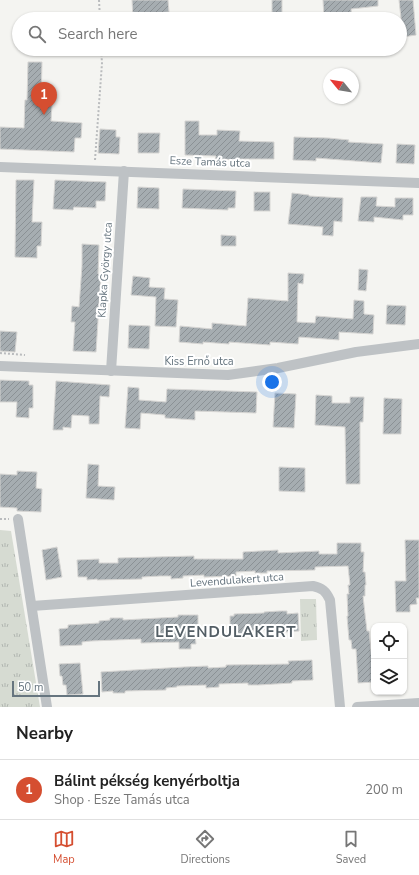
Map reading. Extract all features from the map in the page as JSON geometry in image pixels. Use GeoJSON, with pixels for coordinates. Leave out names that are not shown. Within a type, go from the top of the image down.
{"type":"FeatureCollection","features":[{"type":"Feature","properties":{"kind":"street","name":"Esze Tamás utca"},"geometry":{"type":"LineString","coordinates":[[0,167],[419,183]]}},
{"type":"Feature","properties":{"kind":"street","name":"Klapka György utca"},"geometry":{"type":"LineString","coordinates":[[111,371],[124,171]]}},
{"type":"Feature","properties":{"kind":"street","name":"Kiss Ernő utca"},"geometry":{"type":"LineString","coordinates":[[0,366],[228,375],[278,368],[356,352],[419,344]]}},
{"type":"Feature","properties":{"kind":"street"},"geometry":{"type":"LineString","coordinates":[[18,519],[47,707]]}},
{"type":"Feature","properties":{"kind":"street","name":"Levendulakert utca"},"geometry":{"type":"LineString","coordinates":[[32,606],[313,586],[321,588],[327,593],[330,600],[340,707]]}},
{"type":"Feature","properties":{"kind":"street"},"geometry":{"type":"LineString","coordinates":[[357,707],[419,703]]}},
{"type":"Feature","properties":{"kind":"path"},"geometry":{"type":"LineString","coordinates":[[99,0],[100,12]]}},
{"type":"Feature","properties":{"kind":"path"},"geometry":{"type":"LineString","coordinates":[[95,161],[102,56]]}},
{"type":"Feature","properties":{"kind":"path"},"geometry":{"type":"LineString","coordinates":[[0,353],[28,355]]}},
{"type":"Feature","properties":{"kind":"green space"},"geometry":{"type":"Polygon","coordinates":[[[0,530],[11,531],[40,707],[0,707],[0,530]]]}},
{"type":"Feature","properties":{"kind":"green space"},"geometry":{"type":"Polygon","coordinates":[[[300,599],[316,599],[317,640],[301,641],[300,599]]]}},
{"type":"Feature","properties":{"kind":"building"},"geometry":{"type":"Polygon","coordinates":[[[132,0],[168,0],[169,12],[133,12],[132,0]]]}},
{"type":"Feature","properties":{"kind":"building"},"geometry":{"type":"Polygon","coordinates":[[[272,0],[282,0],[282,12],[272,12],[272,0]]]}},
{"type":"Feature","properties":{"kind":"building"},"geometry":{"type":"Polygon","coordinates":[[[323,0],[378,0],[378,6],[351,9],[351,12],[324,12],[323,0]]]}},
{"type":"Feature","properties":{"kind":"building"},"geometry":{"type":"Polygon","coordinates":[[[399,0],[413,0],[416,35],[407,36],[407,12],[400,12],[399,0]]]}},
{"type":"Feature","properties":{"kind":"building"},"geometry":{"type":"Polygon","coordinates":[[[28,62],[42,62],[41,104],[52,104],[51,121],[82,123],[81,138],[75,138],[74,152],[0,149],[0,127],[24,128],[25,100],[27,100],[28,62]]]}},
{"type":"Feature","properties":{"kind":"building"},"geometry":{"type":"Polygon","coordinates":[[[185,121],[199,121],[199,135],[217,135],[217,130],[240,131],[239,141],[274,142],[274,159],[215,159],[216,156],[185,155],[185,121]]]}},
{"type":"Feature","properties":{"kind":"building"},"geometry":{"type":"Polygon","coordinates":[[[100,129],[116,130],[116,137],[120,137],[119,154],[98,153],[100,129]]]}},
{"type":"Feature","properties":{"kind":"building"},"geometry":{"type":"Polygon","coordinates":[[[138,133],[160,133],[159,153],[138,153],[138,133]]]}},
{"type":"Feature","properties":{"kind":"building"},"geometry":{"type":"Polygon","coordinates":[[[294,137],[328,138],[349,140],[348,142],[383,144],[381,163],[316,158],[316,161],[293,160],[294,137]]]}},
{"type":"Feature","properties":{"kind":"building"},"geometry":{"type":"Polygon","coordinates":[[[397,144],[415,145],[414,164],[396,163],[397,144]]]}},
{"type":"Feature","properties":{"kind":"building"},"geometry":{"type":"Polygon","coordinates":[[[16,180],[34,180],[32,222],[42,222],[41,246],[37,246],[37,258],[15,257],[16,180]]]}},
{"type":"Feature","properties":{"kind":"building"},"geometry":{"type":"Polygon","coordinates":[[[55,180],[106,182],[105,201],[96,201],[96,208],[74,207],[73,210],[53,209],[55,180]]]}},
{"type":"Feature","properties":{"kind":"building"},"geometry":{"type":"Polygon","coordinates":[[[138,187],[159,188],[159,209],[137,208],[138,187]]]}},
{"type":"Feature","properties":{"kind":"building"},"geometry":{"type":"Polygon","coordinates":[[[183,189],[236,191],[235,208],[228,208],[228,210],[182,208],[183,189]]]}},
{"type":"Feature","properties":{"kind":"building"},"geometry":{"type":"Polygon","coordinates":[[[254,192],[270,192],[270,211],[254,211],[254,192]]]}},
{"type":"Feature","properties":{"kind":"building"},"geometry":{"type":"Polygon","coordinates":[[[292,193],[309,196],[343,198],[342,222],[334,221],[333,236],[322,235],[323,227],[288,224],[292,193]]]}},
{"type":"Feature","properties":{"kind":"building"},"geometry":{"type":"Polygon","coordinates":[[[361,197],[377,197],[376,206],[395,207],[395,198],[413,198],[413,215],[403,215],[403,220],[374,217],[374,222],[358,221],[361,197]]]}},
{"type":"Feature","properties":{"kind":"building"},"geometry":{"type":"Polygon","coordinates":[[[221,235],[236,236],[236,246],[221,246],[221,235]]]}},
{"type":"Feature","properties":{"kind":"building"},"geometry":{"type":"Polygon","coordinates":[[[82,244],[99,245],[98,274],[101,274],[96,352],[73,351],[75,322],[71,322],[72,306],[79,307],[82,244]]]}},
{"type":"Feature","properties":{"kind":"building"},"geometry":{"type":"Polygon","coordinates":[[[359,269],[368,270],[366,291],[358,290],[359,269]]]}},
{"type":"Feature","properties":{"kind":"building"},"geometry":{"type":"Polygon","coordinates":[[[288,273],[304,274],[303,284],[298,283],[297,322],[315,323],[316,316],[353,319],[354,300],[364,301],[364,314],[374,315],[373,334],[339,332],[339,340],[299,337],[298,344],[270,342],[270,345],[203,342],[203,344],[179,342],[180,326],[212,329],[212,323],[246,326],[248,298],[288,301],[288,273]]]}},
{"type":"Feature","properties":{"kind":"building"},"geometry":{"type":"Polygon","coordinates":[[[133,276],[150,278],[149,287],[165,288],[164,299],[178,300],[176,327],[155,326],[156,297],[131,295],[133,276]]]}},
{"type":"Feature","properties":{"kind":"building"},"geometry":{"type":"Polygon","coordinates":[[[387,305],[406,306],[405,325],[386,324],[387,305]]]}},
{"type":"Feature","properties":{"kind":"building"},"geometry":{"type":"Polygon","coordinates":[[[129,325],[150,326],[149,349],[128,348],[129,325]]]}},
{"type":"Feature","properties":{"kind":"building"},"geometry":{"type":"Polygon","coordinates":[[[0,331],[17,332],[15,352],[0,351],[0,331]]]}},
{"type":"Feature","properties":{"kind":"building"},"geometry":{"type":"Polygon","coordinates":[[[0,380],[29,381],[29,385],[33,385],[33,408],[29,408],[29,418],[16,417],[17,402],[0,402],[0,380]]]}},
{"type":"Feature","properties":{"kind":"building"},"geometry":{"type":"Polygon","coordinates":[[[56,381],[110,385],[109,397],[100,396],[99,424],[89,424],[89,416],[72,415],[71,428],[63,427],[63,430],[53,430],[56,381]]]}},
{"type":"Feature","properties":{"kind":"building"},"geometry":{"type":"Polygon","coordinates":[[[128,387],[139,388],[139,400],[166,402],[167,389],[257,392],[256,413],[195,411],[195,420],[165,418],[165,415],[141,413],[140,429],[125,428],[128,387]]]}},
{"type":"Feature","properties":{"kind":"building"},"geometry":{"type":"Polygon","coordinates":[[[275,393],[296,394],[294,428],[273,427],[275,393]]]}},
{"type":"Feature","properties":{"kind":"building"},"geometry":{"type":"Polygon","coordinates":[[[316,395],[332,396],[332,403],[350,403],[350,397],[364,397],[363,422],[360,422],[360,484],[346,484],[345,427],[315,425],[316,395]]]}},
{"type":"Feature","properties":{"kind":"building"},"geometry":{"type":"Polygon","coordinates":[[[384,398],[402,399],[401,434],[383,434],[384,398]]]}},
{"type":"Feature","properties":{"kind":"building"},"geometry":{"type":"Polygon","coordinates":[[[88,464],[99,465],[98,486],[115,487],[114,500],[86,498],[88,464]]]}},
{"type":"Feature","properties":{"kind":"building"},"geometry":{"type":"Polygon","coordinates":[[[279,467],[305,468],[305,492],[279,491],[279,467]]]}},
{"type":"Feature","properties":{"kind":"building"},"geometry":{"type":"Polygon","coordinates":[[[17,471],[37,472],[36,488],[42,489],[41,512],[17,511],[17,508],[0,507],[0,474],[17,475],[17,471]]]}},
{"type":"Feature","properties":{"kind":"building"},"geometry":{"type":"Polygon","coordinates":[[[405,540],[419,540],[419,598],[416,598],[417,604],[410,605],[410,612],[396,612],[395,581],[406,581],[405,540]]]}},
{"type":"Feature","properties":{"kind":"building"},"geometry":{"type":"Polygon","coordinates":[[[337,543],[361,543],[361,552],[364,552],[363,572],[365,572],[366,585],[365,596],[363,596],[371,651],[371,682],[358,683],[356,649],[352,649],[351,640],[349,640],[347,594],[349,594],[348,585],[350,585],[348,566],[315,567],[315,570],[267,571],[267,573],[255,573],[255,571],[236,572],[236,576],[204,577],[204,575],[183,576],[183,578],[171,579],[171,576],[160,576],[142,577],[142,579],[87,580],[87,577],[78,577],[77,560],[99,559],[99,563],[118,563],[118,558],[194,556],[194,559],[243,559],[243,552],[278,550],[278,553],[319,551],[319,554],[337,554],[337,543]]]}},
{"type":"Feature","properties":{"kind":"building"},"geometry":{"type":"Polygon","coordinates":[[[57,547],[62,577],[46,580],[42,550],[57,547]]]}},
{"type":"Feature","properties":{"kind":"building"},"geometry":{"type":"Polygon","coordinates":[[[287,611],[287,614],[298,613],[299,631],[285,632],[285,629],[258,630],[252,631],[252,634],[236,634],[236,631],[230,631],[230,616],[234,616],[234,614],[287,611]]]}},
{"type":"Feature","properties":{"kind":"building"},"geometry":{"type":"Polygon","coordinates":[[[178,615],[198,615],[198,635],[195,635],[196,644],[191,644],[191,649],[179,649],[179,642],[141,643],[141,639],[91,641],[82,642],[82,645],[60,646],[59,629],[68,628],[68,625],[99,623],[99,621],[110,620],[110,618],[123,618],[123,620],[178,617],[178,615]]]}},
{"type":"Feature","properties":{"kind":"building"},"geometry":{"type":"Polygon","coordinates":[[[312,660],[313,680],[258,685],[248,685],[248,683],[219,684],[219,687],[206,688],[206,685],[177,686],[166,688],[166,690],[125,691],[125,693],[113,693],[113,691],[102,692],[101,672],[208,666],[208,668],[226,667],[226,665],[289,664],[288,661],[312,660]]]}},
{"type":"Feature","properties":{"kind":"building"},"geometry":{"type":"Polygon","coordinates":[[[80,663],[83,694],[67,695],[66,685],[63,685],[62,676],[60,676],[59,664],[80,663]]]}},
{"type":"Feature","properties":{"kind":"place","name":"Bálint pékség kenyérboltja"},"geometry":{"type":"Point","coordinates":[44,115]}},
{"type":"Feature","properties":{"kind":"district","name":"LEVENDULAKERT"},"geometry":{"type":"Point","coordinates":[226,632]}}]}
